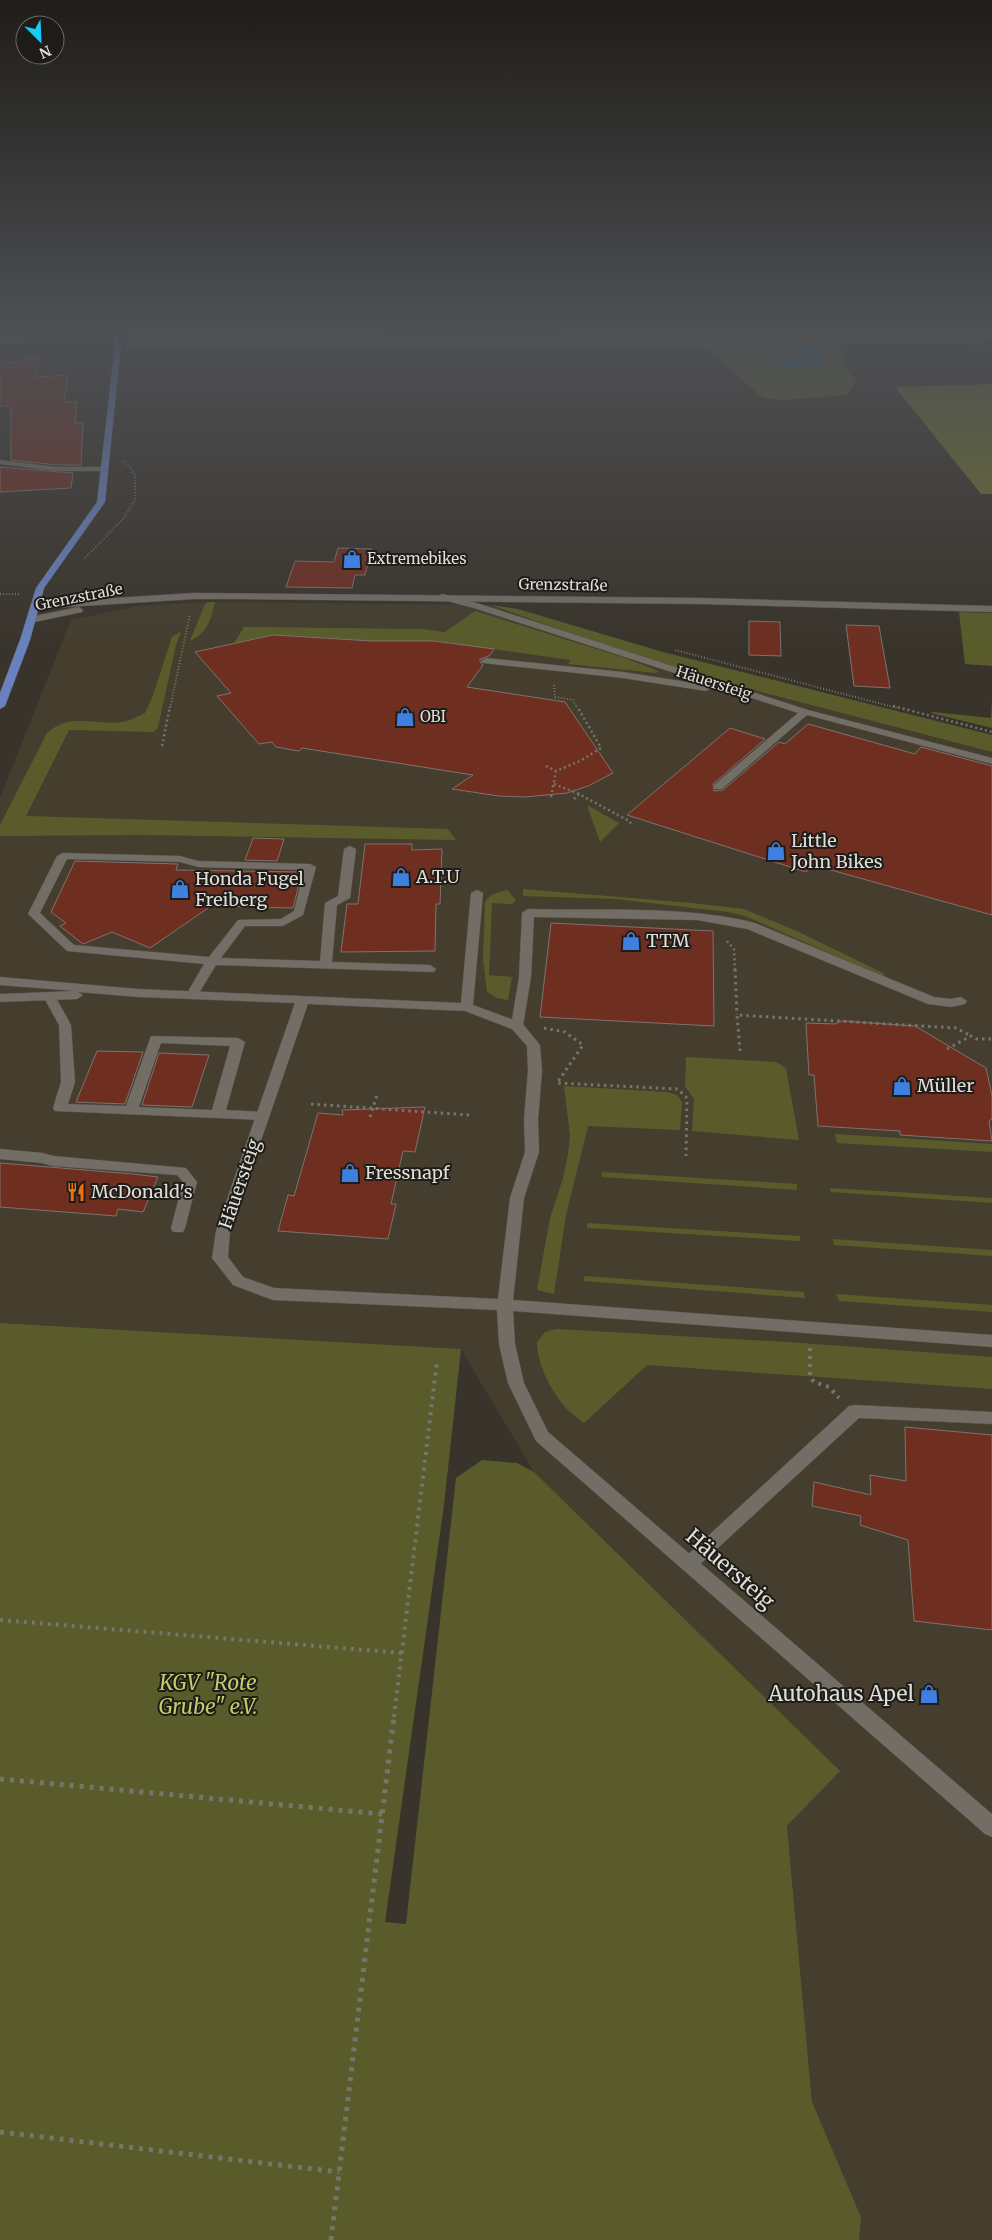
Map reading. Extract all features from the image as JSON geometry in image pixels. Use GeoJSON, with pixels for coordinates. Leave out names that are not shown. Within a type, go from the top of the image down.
{"type":"FeatureCollection","features":[{"type":"Feature","properties":{"kind":"main road"},"geometry":{"type":"LineString","coordinates":[[0,706],[40,588],[66,549],[102,502],[108,437]]}},
{"type":"Feature","properties":{"kind":"street"},"geometry":{"type":"LineString","coordinates":[[0,462],[56,468],[104,469]]}},
{"type":"Feature","properties":{"kind":"street","name":"Grenzstraße"},"geometry":{"type":"LineString","coordinates":[[34,606],[194,596],[440,597],[992,609]]}},
{"type":"Feature","properties":{"kind":"street","name":"Häuersteig"},"geometry":{"type":"LineString","coordinates":[[440,597],[477,606],[805,712],[992,761]]}},
{"type":"Feature","properties":{"kind":"street","name":"Grenzstraße"},"geometry":{"type":"LineString","coordinates":[[30,620],[134,600]]}},
{"type":"Feature","properties":{"kind":"street"},"geometry":{"type":"LineString","coordinates":[[486,661],[622,675],[749,694]]}},
{"type":"Feature","properties":{"kind":"street"},"geometry":{"type":"LineString","coordinates":[[718,787],[805,712]]}},
{"type":"Feature","properties":{"kind":"street"},"geometry":{"type":"LineString","coordinates":[[192,995],[212,961],[242,923],[283,922],[299,913],[310,867],[198,864],[180,859],[63,856],[34,914],[71,948],[212,961],[430,969]]}},
{"type":"Feature","properties":{"kind":"street"},"geometry":{"type":"LineString","coordinates":[[467,1007],[477,893]]}},
{"type":"Feature","properties":{"kind":"street"},"geometry":{"type":"LineString","coordinates":[[517,1026],[525,977],[528,912],[697,916],[732,921],[751,926],[932,1001],[950,1003],[961,1001]]}},
{"type":"Feature","properties":{"kind":"street","name":"Häuersteig"},"geometry":{"type":"LineString","coordinates":[[0,981],[138,993],[467,1007],[517,1026],[533,1045],[535,1071],[531,1119],[532,1152],[517,1198],[505,1306],[507,1344],[516,1383],[542,1436],[992,1826]]}},
{"type":"Feature","properties":{"kind":"street","name":"Häuersteig"},"geometry":{"type":"LineString","coordinates":[[0,998],[138,993]]}},
{"type":"Feature","properties":{"kind":"street"},"geometry":{"type":"LineString","coordinates":[[49,996],[65,1025],[68,1082],[60,1108],[263,1116]]}},
{"type":"Feature","properties":{"kind":"street","name":"Häuersteig"},"geometry":{"type":"LineString","coordinates":[[303,999],[223,1231],[220,1258],[238,1281],[273,1294],[505,1306],[992,1341]]}},
{"type":"Feature","properties":{"kind":"street"},"geometry":{"type":"LineString","coordinates":[[131,1111],[156,1039],[238,1042],[218,1114]]}},
{"type":"Feature","properties":{"kind":"street"},"geometry":{"type":"LineString","coordinates":[[0,1154],[52,1161],[181,1171],[190,1182],[178,1228]]}},
{"type":"Feature","properties":{"kind":"street"},"geometry":{"type":"LineString","coordinates":[[689,1564],[855,1411],[992,1418]]}},
{"type":"Feature","properties":{"kind":"lane"},"geometry":{"type":"LineString","coordinates":[[326,965],[331,903],[344,898],[350,849]]}},
{"type":"Feature","properties":{"kind":"path"},"geometry":{"type":"LineString","coordinates":[[162,746],[194,596]]}},
{"type":"Feature","properties":{"kind":"path","name":"Häuersteig"},"geometry":{"type":"LineString","coordinates":[[673,649],[992,732]]}},
{"type":"Feature","properties":{"kind":"path"},"geometry":{"type":"LineString","coordinates":[[546,766],[556,771],[580,761],[601,748],[573,700],[555,697],[554,685]]}},
{"type":"Feature","properties":{"kind":"path"},"geometry":{"type":"LineString","coordinates":[[551,797],[556,771]]}},
{"type":"Feature","properties":{"kind":"path"},"geometry":{"type":"LineString","coordinates":[[554,784],[579,794],[629,821],[633,826]]}},
{"type":"Feature","properties":{"kind":"path"},"geometry":{"type":"LineString","coordinates":[[574,799],[579,794]]}},
{"type":"Feature","properties":{"kind":"path"},"geometry":{"type":"LineString","coordinates":[[732,921],[725,939],[734,949],[740,1051]]}},
{"type":"Feature","properties":{"kind":"path"},"geometry":{"type":"LineString","coordinates":[[738,1015],[956,1028],[977,1039],[992,1039]]}},
{"type":"Feature","properties":{"kind":"path"},"geometry":{"type":"LineString","coordinates":[[947,1049],[971,1036]]}},
{"type":"Feature","properties":{"kind":"path"},"geometry":{"type":"LineString","coordinates":[[583,1045],[557,1083],[678,1089],[687,1098],[686,1156]]}},
{"type":"Feature","properties":{"kind":"path"},"geometry":{"type":"LineString","coordinates":[[370,1117],[377,1095]]}},
{"type":"Feature","properties":{"kind":"path"},"geometry":{"type":"LineString","coordinates":[[311,1104],[469,1115]]}},
{"type":"Feature","properties":{"kind":"path"},"geometry":{"type":"LineString","coordinates":[[810,1352],[810,1377],[814,1382],[829,1387],[852,1414]]}},
{"type":"Feature","properties":{"kind":"path"},"geometry":{"type":"LineString","coordinates":[[331,2240],[437,1361]]}},
{"type":"Feature","properties":{"kind":"path"},"geometry":{"type":"LineString","coordinates":[[0,1620],[402,1653]]}},
{"type":"Feature","properties":{"kind":"path"},"geometry":{"type":"LineString","coordinates":[[0,1779],[382,1814]]}},
{"type":"Feature","properties":{"kind":"path"},"geometry":{"type":"LineString","coordinates":[[0,2132],[339,2172]]}},
{"type":"Feature","properties":{"kind":"shaded area"},"geometry":{"type":"Polygon","coordinates":[[[209,602],[491,605],[665,667],[992,752],[992,2240],[859,2240],[861,2217],[812,2102],[787,1826],[839,1771],[534,1472],[461,1349],[0,1323],[0,798],[71,620],[137,606],[209,602]]]}},
{"type":"Feature","properties":{"kind":"green space"},"geometry":{"type":"Polygon","coordinates":[[[935,437],[992,437],[992,494],[981,494],[935,437]]]}},
{"type":"Feature","properties":{"kind":"green space"},"geometry":{"type":"Polygon","coordinates":[[[215,602],[212,615],[201,634],[190,641],[205,604],[215,602]]]}},
{"type":"Feature","properties":{"kind":"green space"},"geometry":{"type":"Polygon","coordinates":[[[491,605],[518,609],[663,652],[992,735],[992,752],[665,667],[491,605]]]}},
{"type":"Feature","properties":{"kind":"green space"},"geometry":{"type":"Polygon","coordinates":[[[475,611],[625,658],[658,671],[656,673],[568,664],[571,660],[434,641],[372,641],[273,635],[234,643],[244,627],[421,629],[445,632],[475,611]]]}},
{"type":"Feature","properties":{"kind":"green space"},"geometry":{"type":"Polygon","coordinates":[[[959,612],[992,613],[992,666],[965,664],[959,612]]]}},
{"type":"Feature","properties":{"kind":"green space"},"geometry":{"type":"Polygon","coordinates":[[[181,631],[176,645],[158,727],[154,732],[69,730],[26,816],[448,829],[456,840],[142,835],[0,836],[0,825],[47,733],[65,723],[74,721],[123,722],[145,713],[152,698],[172,637],[181,631]]]}},
{"type":"Feature","properties":{"kind":"green space"},"geometry":{"type":"Polygon","coordinates":[[[992,702],[992,728],[931,713],[991,718],[992,702]]]}},
{"type":"Feature","properties":{"kind":"green space"},"geometry":{"type":"Polygon","coordinates":[[[587,805],[619,823],[600,842],[587,805]]]}},
{"type":"Feature","properties":{"kind":"green space"},"geometry":{"type":"Polygon","coordinates":[[[523,889],[744,909],[801,933],[885,974],[882,976],[745,916],[728,912],[616,899],[523,896],[523,889]]]}},
{"type":"Feature","properties":{"kind":"green space"},"geometry":{"type":"Polygon","coordinates":[[[507,890],[516,900],[512,904],[492,903],[489,975],[512,977],[508,1000],[497,998],[487,992],[483,960],[485,902],[492,895],[507,890]]]}},
{"type":"Feature","properties":{"kind":"green space"},"geometry":{"type":"Polygon","coordinates":[[[686,1057],[776,1062],[786,1068],[799,1140],[692,1131],[694,1099],[685,1086],[686,1057]]]}},
{"type":"Feature","properties":{"kind":"green space"},"geometry":{"type":"Polygon","coordinates":[[[564,1086],[666,1092],[677,1095],[682,1102],[680,1130],[588,1126],[566,1215],[554,1294],[537,1290],[550,1218],[563,1178],[568,1154],[570,1136],[564,1086]]]}},
{"type":"Feature","properties":{"kind":"green space"},"geometry":{"type":"Polygon","coordinates":[[[835,1134],[992,1144],[992,1152],[837,1143],[835,1134]]]}},
{"type":"Feature","properties":{"kind":"green space"},"geometry":{"type":"Polygon","coordinates":[[[602,1172],[797,1184],[797,1190],[602,1177],[602,1172]]]}},
{"type":"Feature","properties":{"kind":"green space"},"geometry":{"type":"Polygon","coordinates":[[[830,1188],[992,1198],[992,1203],[831,1192],[830,1188]]]}},
{"type":"Feature","properties":{"kind":"green space"},"geometry":{"type":"Polygon","coordinates":[[[587,1223],[800,1236],[800,1241],[587,1228],[587,1223]]]}},
{"type":"Feature","properties":{"kind":"green space"},"geometry":{"type":"Polygon","coordinates":[[[833,1239],[992,1250],[992,1256],[834,1245],[833,1239]]]}},
{"type":"Feature","properties":{"kind":"green space"},"geometry":{"type":"Polygon","coordinates":[[[584,1276],[804,1292],[805,1298],[584,1281],[584,1276]]]}},
{"type":"Feature","properties":{"kind":"green space"},"geometry":{"type":"Polygon","coordinates":[[[836,1294],[992,1305],[992,1312],[839,1301],[836,1294]]]}},
{"type":"Feature","properties":{"kind":"green space","name":"KGV \"Rote Grube\" e.V."},"geometry":{"type":"Polygon","coordinates":[[[0,1323],[461,1349],[444,1505],[385,1922],[406,1924],[456,1478],[482,1460],[517,1463],[534,1472],[840,1771],[787,1826],[812,2102],[861,2217],[859,2240],[0,2240],[0,1323]]]}},
{"type":"Feature","properties":{"kind":"green space"},"geometry":{"type":"Polygon","coordinates":[[[556,1329],[787,1342],[992,1357],[992,1389],[647,1365],[584,1423],[568,1410],[555,1394],[539,1359],[537,1342],[545,1332],[556,1329]]]}},
{"type":"Feature","properties":{"kind":"building"},"geometry":{"type":"Polygon","coordinates":[[[11,437],[82,437],[81,465],[56,465],[11,460],[11,437]]]}},
{"type":"Feature","properties":{"kind":"building"},"geometry":{"type":"Polygon","coordinates":[[[0,467],[73,473],[71,488],[0,492],[0,467]]]}},
{"type":"Feature","properties":{"kind":"building"},"geometry":{"type":"Polygon","coordinates":[[[338,548],[372,549],[365,575],[355,575],[352,588],[286,587],[295,561],[334,562],[338,548]]]}},
{"type":"Feature","properties":{"kind":"building"},"geometry":{"type":"Polygon","coordinates":[[[749,621],[780,622],[781,656],[749,655],[749,621]]]}},
{"type":"Feature","properties":{"kind":"building"},"geometry":{"type":"Polygon","coordinates":[[[846,625],[879,626],[890,688],[854,686],[846,625]]]}},
{"type":"Feature","properties":{"kind":"building","name":"OBI"},"geometry":{"type":"Polygon","coordinates":[[[273,635],[372,641],[434,641],[494,649],[489,656],[480,659],[483,665],[467,687],[565,702],[613,773],[588,786],[567,793],[525,797],[499,796],[452,789],[473,775],[302,748],[299,751],[276,747],[272,742],[259,744],[217,696],[231,693],[195,652],[273,635]]]}},
{"type":"Feature","properties":{"kind":"building"},"geometry":{"type":"Polygon","coordinates":[[[808,724],[915,754],[921,747],[992,766],[992,915],[813,865],[806,872],[627,815],[730,728],[765,739],[713,784],[714,791],[723,790],[779,742],[785,744],[808,724]]]}},
{"type":"Feature","properties":{"kind":"building"},"geometry":{"type":"Polygon","coordinates":[[[253,838],[284,839],[277,861],[245,860],[253,838]]]}},
{"type":"Feature","properties":{"kind":"building","name":"A.T.U"},"geometry":{"type":"Polygon","coordinates":[[[365,844],[412,844],[412,850],[442,849],[440,904],[436,904],[435,951],[341,952],[347,904],[358,904],[365,844]]]}},
{"type":"Feature","properties":{"kind":"building","name":"Honda Fugel Freiberg"},"geometry":{"type":"Polygon","coordinates":[[[75,861],[178,864],[176,870],[302,872],[293,908],[211,906],[150,948],[112,932],[83,944],[60,926],[66,923],[51,912],[75,861]]]}},
{"type":"Feature","properties":{"kind":"building"},"geometry":{"type":"Polygon","coordinates":[[[551,923],[713,931],[714,1026],[540,1017],[551,923]]]}},
{"type":"Feature","properties":{"kind":"building","name":"Müller"},"geometry":{"type":"Polygon","coordinates":[[[842,1021],[915,1026],[986,1068],[992,1096],[992,1119],[989,1121],[992,1141],[900,1135],[900,1131],[818,1126],[814,1075],[809,1075],[806,1023],[835,1024],[842,1021]]]}},
{"type":"Feature","properties":{"kind":"building"},"geometry":{"type":"Polygon","coordinates":[[[97,1051],[143,1052],[125,1104],[76,1102],[97,1051]]]}},
{"type":"Feature","properties":{"kind":"building"},"geometry":{"type":"Polygon","coordinates":[[[159,1053],[209,1055],[192,1107],[142,1105],[159,1053]]]}},
{"type":"Feature","properties":{"kind":"building","name":"Fressnapf"},"geometry":{"type":"Polygon","coordinates":[[[425,1107],[415,1152],[403,1151],[391,1204],[396,1204],[388,1239],[278,1231],[288,1195],[294,1196],[318,1113],[343,1115],[342,1110],[425,1107]]]}},
{"type":"Feature","properties":{"kind":"building","name":"McDonald's"},"geometry":{"type":"Polygon","coordinates":[[[0,1163],[158,1177],[143,1212],[118,1209],[116,1216],[0,1207],[0,1163]]]}},
{"type":"Feature","properties":{"kind":"building"},"geometry":{"type":"Polygon","coordinates":[[[905,1427],[992,1435],[992,1630],[914,1621],[908,1540],[860,1525],[861,1516],[812,1506],[814,1482],[871,1495],[870,1475],[906,1481],[905,1427]]]}},
{"type":"Feature","properties":{"kind":"place","name":"Extremebikes"},"geometry":{"type":"Point","coordinates":[352,559]}},
{"type":"Feature","properties":{"kind":"place","name":"OBI"},"geometry":{"type":"Point","coordinates":[405,717]}},
{"type":"Feature","properties":{"kind":"place","name":"Little John Bikes"},"geometry":{"type":"Point","coordinates":[776,851]}},
{"type":"Feature","properties":{"kind":"place","name":"A.T.U"},"geometry":{"type":"Point","coordinates":[401,877]}},
{"type":"Feature","properties":{"kind":"place","name":"Honda Fugel Freiberg"},"geometry":{"type":"Point","coordinates":[180,889]}},
{"type":"Feature","properties":{"kind":"place","name":"TTM"},"geometry":{"type":"Point","coordinates":[631,941]}},
{"type":"Feature","properties":{"kind":"place","name":"Müller"},"geometry":{"type":"Point","coordinates":[902,1086]}},
{"type":"Feature","properties":{"kind":"place","name":"Fressnapf"},"geometry":{"type":"Point","coordinates":[350,1173]}},
{"type":"Feature","properties":{"kind":"place","name":"McDonald's"},"geometry":{"type":"Point","coordinates":[76,1192]}},
{"type":"Feature","properties":{"kind":"place","name":"Autohaus Apel"},"geometry":{"type":"Point","coordinates":[929,1694]}}]}
